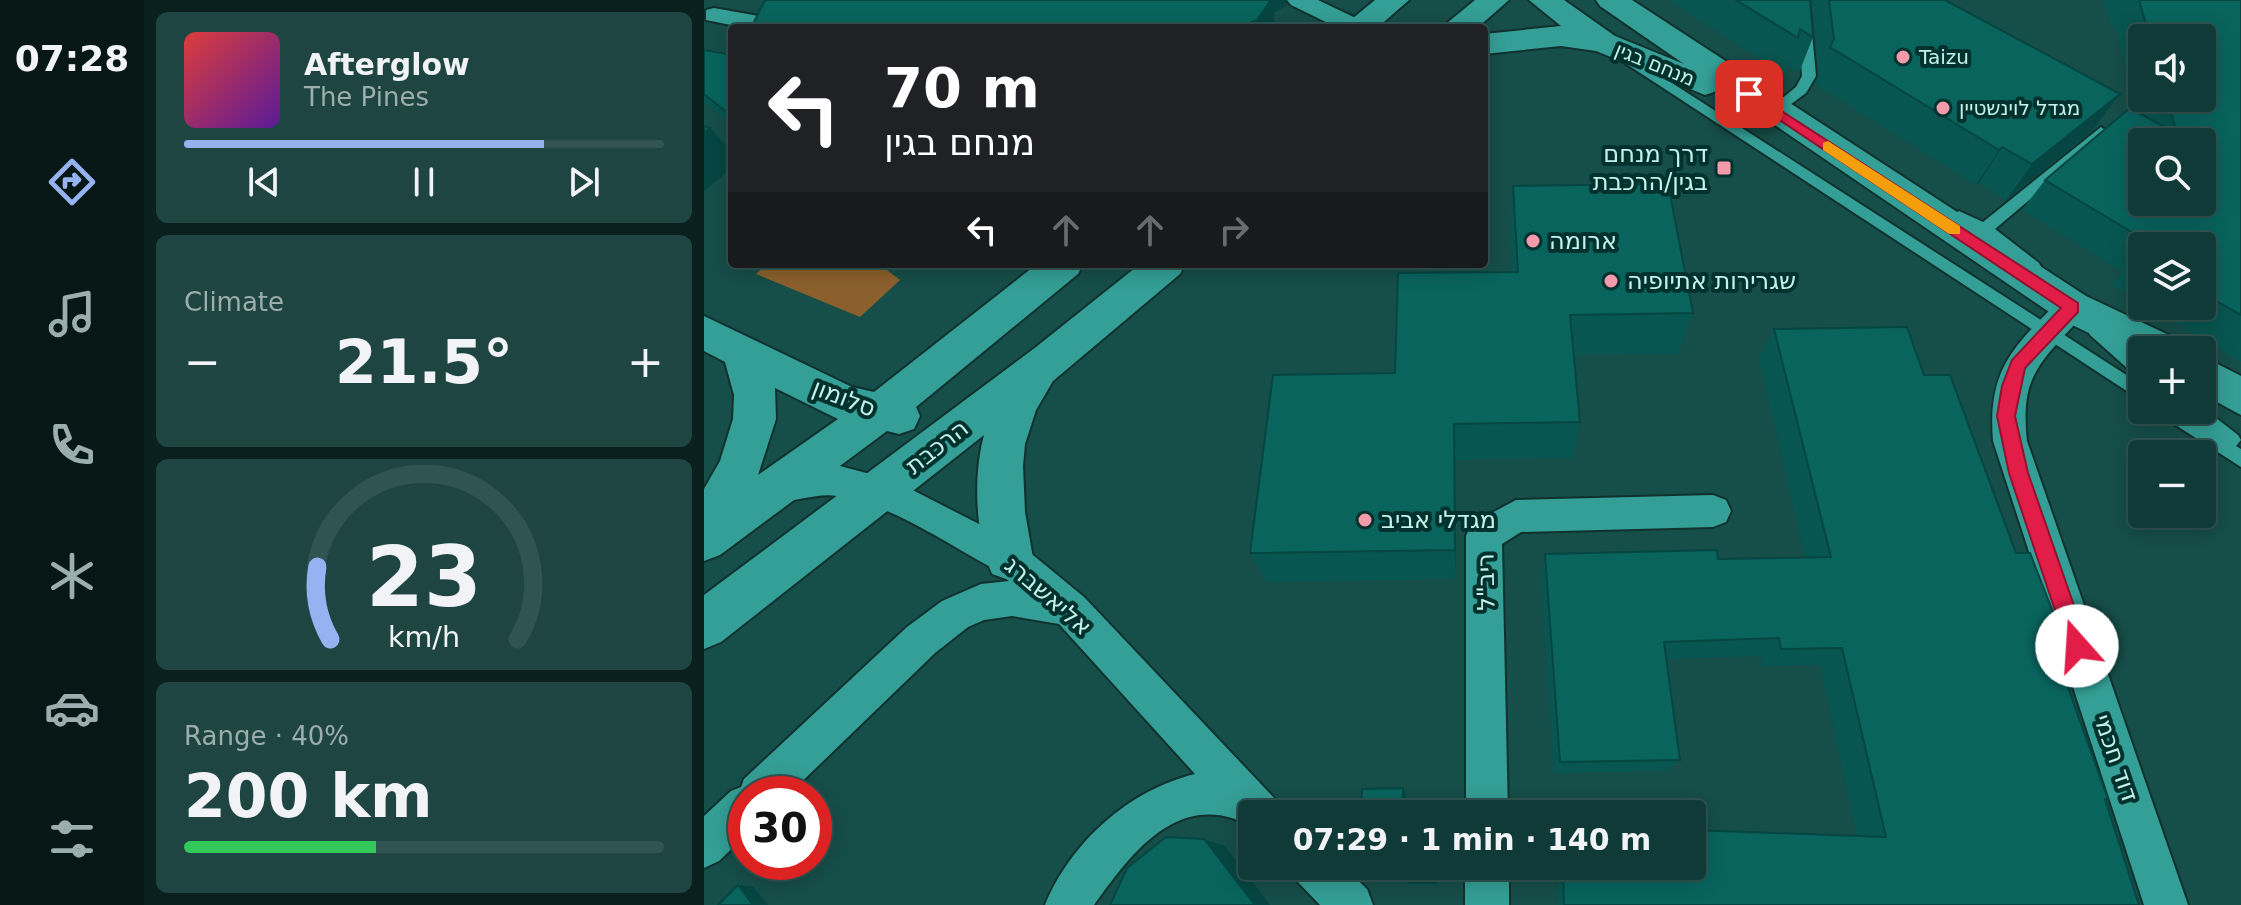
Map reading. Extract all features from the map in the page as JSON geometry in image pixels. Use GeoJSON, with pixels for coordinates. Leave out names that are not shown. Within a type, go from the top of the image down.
{"type":"FeatureCollection","features":[{"type":"Feature","properties":{"kind":"street"},"geometry":{"type":"LineString","coordinates":[[1299,0],[1349,24]]}},
{"type":"Feature","properties":{"kind":"street"},"geometry":{"type":"LineString","coordinates":[[1362,24],[1394,0]]}},
{"type":"Feature","properties":{"kind":"street"},"geometry":{"type":"LineString","coordinates":[[1462,24],[1494,0]]}},
{"type":"Feature","properties":{"kind":"street","name":"מנחם בגין"},"geometry":{"type":"LineString","coordinates":[[1544,0],[1604,43],[1775,111]]}},
{"type":"Feature","properties":{"kind":"street","name":"מנחם בגין"},"geometry":{"type":"LineString","coordinates":[[1611,0],[1889,186],[2060,320],[2128,340]]}},
{"type":"Feature","properties":{"kind":"street"},"geometry":{"type":"LineString","coordinates":[[1626,0],[1649,26]]}},
{"type":"Feature","properties":{"kind":"street"},"geometry":{"type":"LineString","coordinates":[[716,13],[768,24]]}},
{"type":"Feature","properties":{"kind":"street"},"geometry":{"type":"LineString","coordinates":[[1488,44],[1561,36],[1604,43]]}},
{"type":"Feature","properties":{"kind":"street"},"geometry":{"type":"LineString","coordinates":[[704,540],[879,413],[1059,268]]}},
{"type":"Feature","properties":{"kind":"street","name":"הרכבת"},"geometry":{"type":"LineString","coordinates":[[704,625],[1051,359],[1161,268]]}},
{"type":"Feature","properties":{"kind":"street","name":"דוד חכמי"},"geometry":{"type":"LineString","coordinates":[[2060,320],[2018,365],[2010,386],[2006,416],[2010,441],[2166,905]]}},
{"type":"Feature","properties":{"kind":"street"},"geometry":{"type":"LineString","coordinates":[[704,527],[735,473],[755,416],[757,393],[753,368],[723,342]]}},
{"type":"Feature","properties":{"kind":"street","name":"סלומון"},"geometry":{"type":"LineString","coordinates":[[723,342],[844,403],[879,413],[928,417],[969,411],[994,403]]}},
{"type":"Feature","properties":{"kind":"street"},"geometry":{"type":"LineString","coordinates":[[1009,558],[999,499],[1007,426],[1017,401],[1051,359]]}},
{"type":"Feature","properties":{"kind":"street"},"geometry":{"type":"LineString","coordinates":[[2216,382],[2241,397]]}},
{"type":"Feature","properties":{"kind":"street","name":"אליאשברג"},"geometry":{"type":"LineString","coordinates":[[776,488],[798,482],[836,480],[881,491],[1009,558],[1071,610],[1246,800]]}},
{"type":"Feature","properties":{"kind":"street","name":"ריב\"ל"},"geometry":{"type":"LineString","coordinates":[[1487,800],[1484,536],[1516,516],[1713,511]]}},
{"type":"Feature","properties":{"kind":"street"},"geometry":{"type":"LineString","coordinates":[[778,776],[921,640],[955,614],[981,602],[1012,598],[1071,610]]}},
{"type":"Feature","properties":{"kind":"street"},"geometry":{"type":"LineString","coordinates":[[1067,905],[1129,827],[1159,807],[1194,795],[1238,803]]}},
{"type":"Feature","properties":{"kind":"street"},"geometry":{"type":"LineString","coordinates":[[704,846],[728,823]]}},
{"type":"Feature","properties":{"kind":"street"},"geometry":{"type":"LineString","coordinates":[[1326,880],[1351,905]]}},
{"type":"Feature","properties":{"kind":"street"},"geometry":{"type":"LineString","coordinates":[[1487,880],[1487,905]]}},
{"type":"Feature","properties":{"kind":"lane"},"geometry":{"type":"LineString","coordinates":[[1775,111],[1801,90],[1809,76],[1803,0]]}},
{"type":"Feature","properties":{"kind":"lane"},"geometry":{"type":"LineString","coordinates":[[1604,43],[2060,320],[2128,381]]}},
{"type":"Feature","properties":{"kind":"lane"},"geometry":{"type":"LineString","coordinates":[[1985,229],[2101,132]]}},
{"type":"Feature","properties":{"kind":"lane"},"geometry":{"type":"LineString","coordinates":[[1889,186],[1985,229],[2018,252],[2060,320]]}},
{"type":"Feature","properties":{"kind":"lane","name":"מנחם בגין"},"geometry":{"type":"LineString","coordinates":[[2060,320],[2128,362]]}},
{"type":"Feature","properties":{"kind":"lane"},"geometry":{"type":"LineString","coordinates":[[2187,424],[2241,459]]}},
{"type":"Feature","properties":{"kind":"lane"},"geometry":{"type":"LineString","coordinates":[[2211,424],[2241,447]]}},
{"type":"Feature","properties":{"kind":"shaded area"},"geometry":{"type":"Polygon","coordinates":[[[763,268],[884,268],[900,280],[860,317],[756,274],[763,268]]]}},
{"type":"Feature","properties":{"kind":"building"},"geometry":{"type":"Polygon","coordinates":[[[765,0],[1269,0],[1257,20],[1247,24],[753,24],[765,0]]]}},
{"type":"Feature","properties":{"kind":"building"},"geometry":{"type":"Polygon","coordinates":[[[1736,0],[1810,0],[1813,37],[1800,29],[1798,38],[1736,0]]]}},
{"type":"Feature","properties":{"kind":"building"},"geometry":{"type":"Polygon","coordinates":[[[1829,0],[1945,0],[2120,94],[2032,164],[2002,147],[1999,150],[1830,47],[1834,39],[1829,0]]]}},
{"type":"Feature","properties":{"kind":"building"},"geometry":{"type":"Polygon","coordinates":[[[2139,0],[2241,0],[2241,315],[2216,301],[2216,232],[2132,232],[2045,180],[2128,110],[2166,128],[2128,128],[2128,216],[2216,216],[2216,128],[2175,128],[2171,112],[2216,112],[2216,24],[2146,24],[2139,0]]]}},
{"type":"Feature","properties":{"kind":"building"},"geometry":{"type":"Polygon","coordinates":[[[704,50],[728,54],[728,113],[704,94],[704,50]]]}},
{"type":"Feature","properties":{"kind":"building"},"geometry":{"type":"Polygon","coordinates":[[[1668,184],[1693,313],[1570,315],[1580,422],[1454,424],[1455,550],[1250,553],[1273,375],[1395,373],[1398,273],[1518,272],[1513,186],[1668,184]]]}},
{"type":"Feature","properties":{"kind":"building"},"geometry":{"type":"Polygon","coordinates":[[[1907,327],[1924,375],[1950,375],[2016,553],[2030,553],[2065,643],[2052,643],[2108,799],[2105,799],[2139,905],[1564,905],[1563,880],[1706,880],[1706,831],[1886,837],[1842,648],[1781,649],[1779,638],[1664,642],[1680,760],[1560,762],[1545,554],[1717,550],[1718,559],[1831,557],[1774,329],[1907,327]]]}},
{"type":"Feature","properties":{"kind":"building"},"geometry":{"type":"Polygon","coordinates":[[[1403,788],[1403,800],[1362,800],[1362,789],[1403,788]]]}},
{"type":"Feature","properties":{"kind":"building"},"geometry":{"type":"Polygon","coordinates":[[[1166,837],[1204,839],[1255,905],[1110,905],[1127,868],[1166,837]]]}},
{"type":"Feature","properties":{"kind":"building"},"geometry":{"type":"Polygon","coordinates":[[[1406,880],[1436,880],[1436,883],[1409,883],[1406,880]]]}},
{"type":"Feature","properties":{"kind":"building"},"geometry":{"type":"Polygon","coordinates":[[[738,885],[753,905],[718,905],[738,885]]]}},
{"type":"Feature","properties":{"kind":"slow traffic"},"geometry":{"type":"LineString","coordinates":[[1828,146],[1955,230]]}},
{"type":"Feature","properties":{"kind":"place","name":"Taizu"},"geometry":{"type":"Point","coordinates":[1903,57]}},
{"type":"Feature","properties":{"kind":"place","name":"מגדל לוינשטיין"},"geometry":{"type":"Point","coordinates":[1943,108]}},
{"type":"Feature","properties":{"kind":"place","name":"דרך מנחם בגין/הרכבת"},"geometry":{"type":"Point","coordinates":[1724,168]}},
{"type":"Feature","properties":{"kind":"place","name":"ארומה"},"geometry":{"type":"Point","coordinates":[1533,241]}},
{"type":"Feature","properties":{"kind":"place","name":"שגרירות אתיופיה"},"geometry":{"type":"Point","coordinates":[1611,281]}},
{"type":"Feature","properties":{"kind":"place","name":"מגדלי אביב"},"geometry":{"type":"Point","coordinates":[1365,520]}},
{"type":"Feature","properties":{"kind":"route"},"geometry":{"type":"LineString","coordinates":[[1749,94],[2072,307],[2018,365],[2010,386],[2006,416],[2018,473],[2077,646]]}}]}
